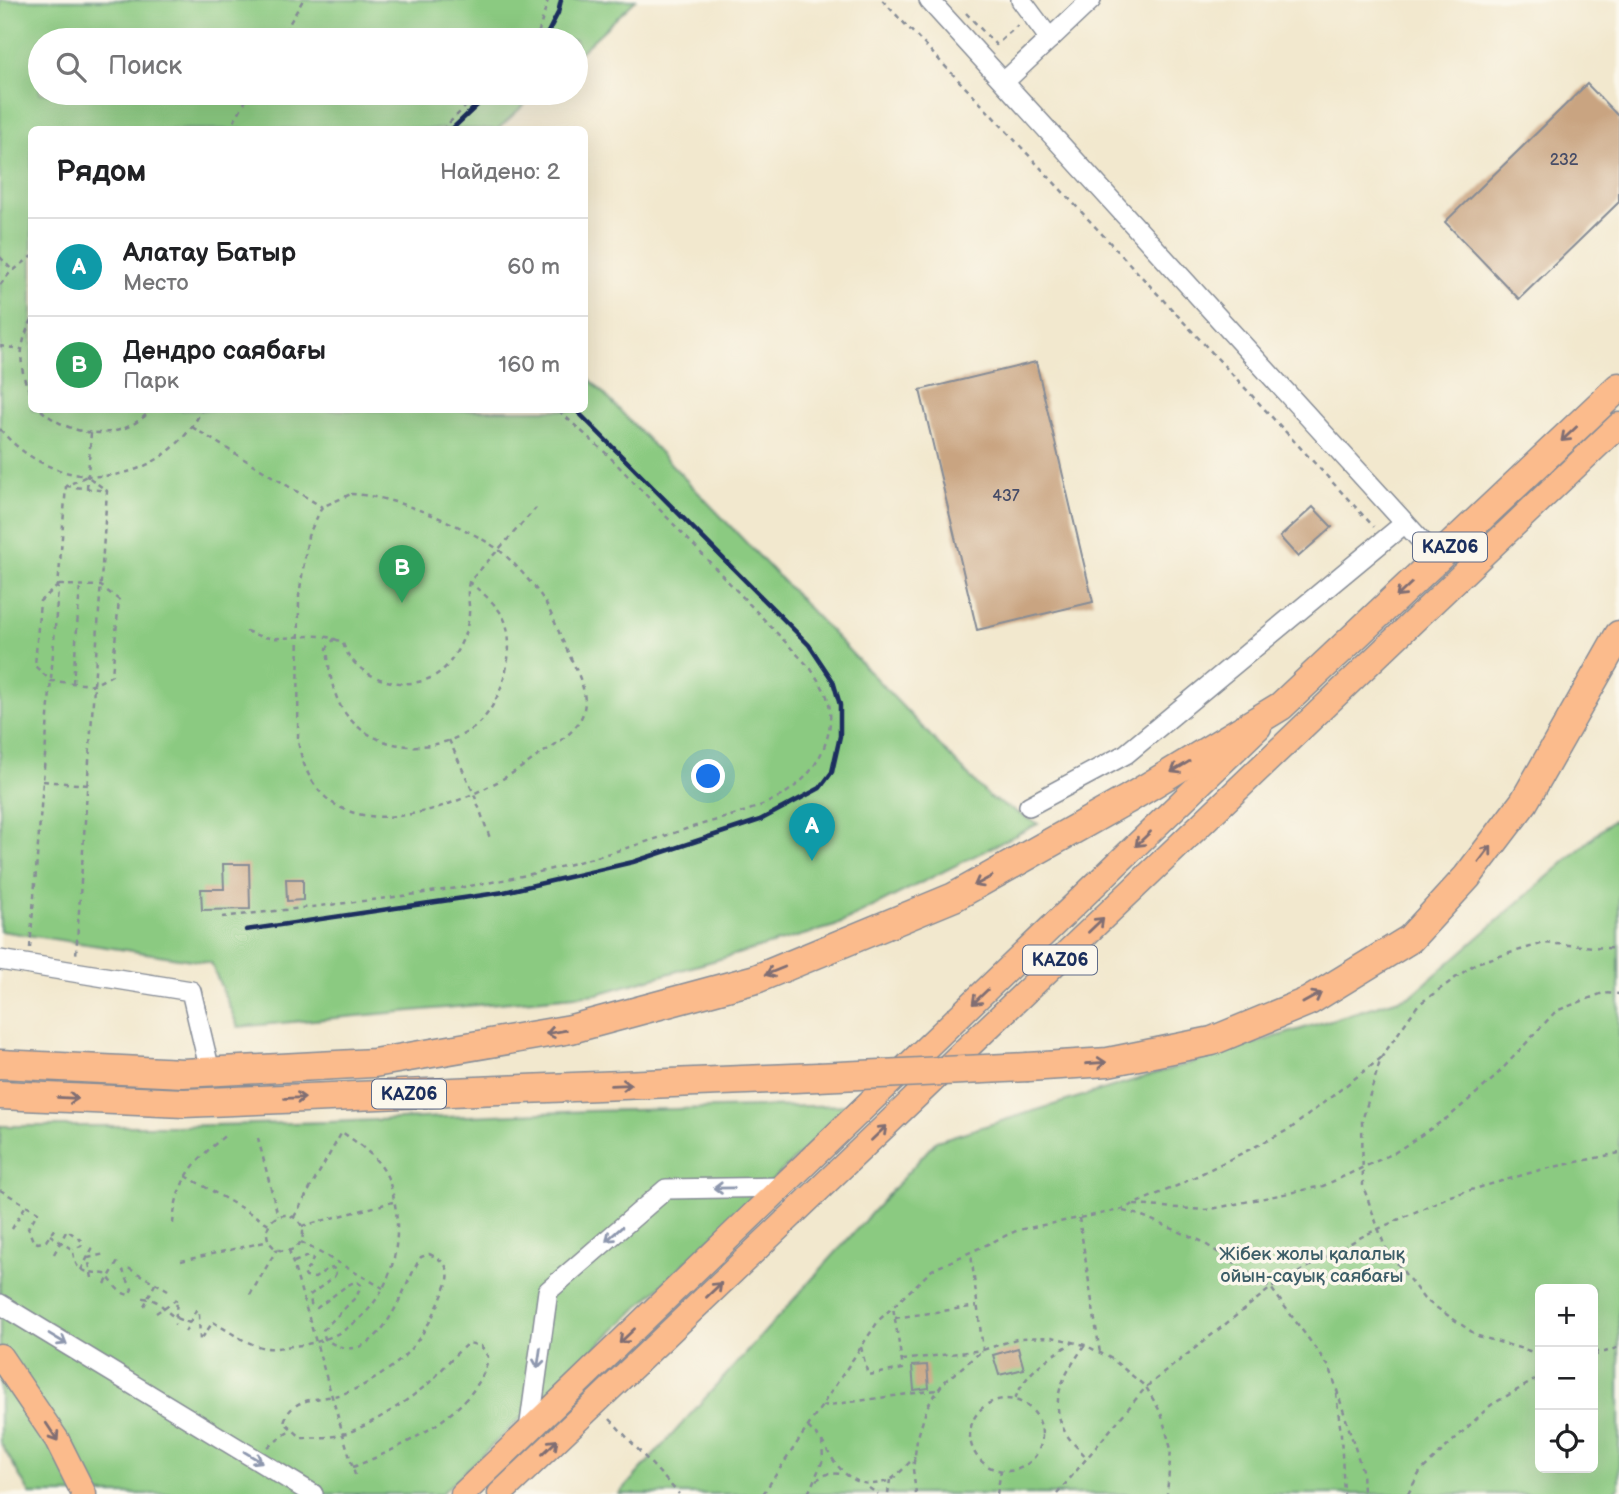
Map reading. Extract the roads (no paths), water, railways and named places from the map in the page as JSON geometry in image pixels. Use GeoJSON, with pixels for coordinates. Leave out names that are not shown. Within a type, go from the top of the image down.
{"type":"FeatureCollection","features":[{"type":"Feature","properties":{"kind":"highway","name":"KАZ06"},"geometry":{"type":"LineString","coordinates":[[0,1064],[183,1073],[374,1063],[571,1029],[757,979],[954,897],[1128,799],[1281,706],[1619,387]]}},
{"type":"Feature","properties":{"kind":"highway","name":"KАZ06"},"geometry":{"type":"LineString","coordinates":[[0,1095],[184,1103],[818,1077],[1108,1062],[1212,1041],[1309,1001],[1410,939],[1467,877],[1524,802],[1619,635]]}},
{"type":"Feature","properties":{"kind":"main road","name":"KАZ06"},"geometry":{"type":"LineString","coordinates":[[500,1494],[1619,425]]}},
{"type":"Feature","properties":{"kind":"main road","name":"KАZ06"},"geometry":{"type":"LineString","coordinates":[[463,1494],[1281,706]]}},
{"type":"Feature","properties":{"kind":"main road"},"geometry":{"type":"LineString","coordinates":[[0,1356],[57,1440],[84,1494]]}},
{"type":"Feature","properties":{"kind":"main road"},"geometry":{"type":"LineString","coordinates":[[559,1401],[578,1420]]}},
{"type":"Feature","properties":{"kind":"street"},"geometry":{"type":"LineString","coordinates":[[929,0],[1437,558]]}},
{"type":"Feature","properties":{"kind":"street"},"geometry":{"type":"LineString","coordinates":[[1004,82],[1091,0]]}},
{"type":"Feature","properties":{"kind":"street"},"geometry":{"type":"LineString","coordinates":[[1026,7],[1050,39]]}},
{"type":"Feature","properties":{"kind":"street"},"geometry":{"type":"LineString","coordinates":[[1029,806],[1126,754],[1405,523]]}},
{"type":"Feature","properties":{"kind":"street"},"geometry":{"type":"LineString","coordinates":[[0,960],[191,991],[210,1071]]}},
{"type":"Feature","properties":{"kind":"street"},"geometry":{"type":"LineString","coordinates":[[529,1430],[548,1291],[666,1189],[782,1187]]}},
{"type":"Feature","properties":{"kind":"street"},"geometry":{"type":"LineString","coordinates":[[0,1304],[313,1494]]}},
{"type":"Feature","properties":{"kind":"railway"},"geometry":{"type":"LineString","coordinates":[[550,28],[561,0]]}},
{"type":"Feature","properties":{"kind":"railway"},"geometry":{"type":"LineString","coordinates":[[455,126],[477,105]]}},
{"type":"Feature","properties":{"kind":"railway"},"geometry":{"type":"LineString","coordinates":[[246,930],[504,892],[633,862],[760,820],[820,788],[832,772],[840,736],[840,705],[833,681],[809,645],[579,413]]}},
{"type":"Feature","properties":{"kind":"place","name":"Дендро саябағы"},"geometry":{"type":"Point","coordinates":[402,603]}},
{"type":"Feature","properties":{"kind":"place","name":"Алатау Батыр"},"geometry":{"type":"Point","coordinates":[812,861]}},
{"type":"Feature","properties":{"kind":"park label","name":"Жібек жолы қалалық ойын-сауық саябағы"},"geometry":{"type":"Point","coordinates":[1312,1265]}}]}
